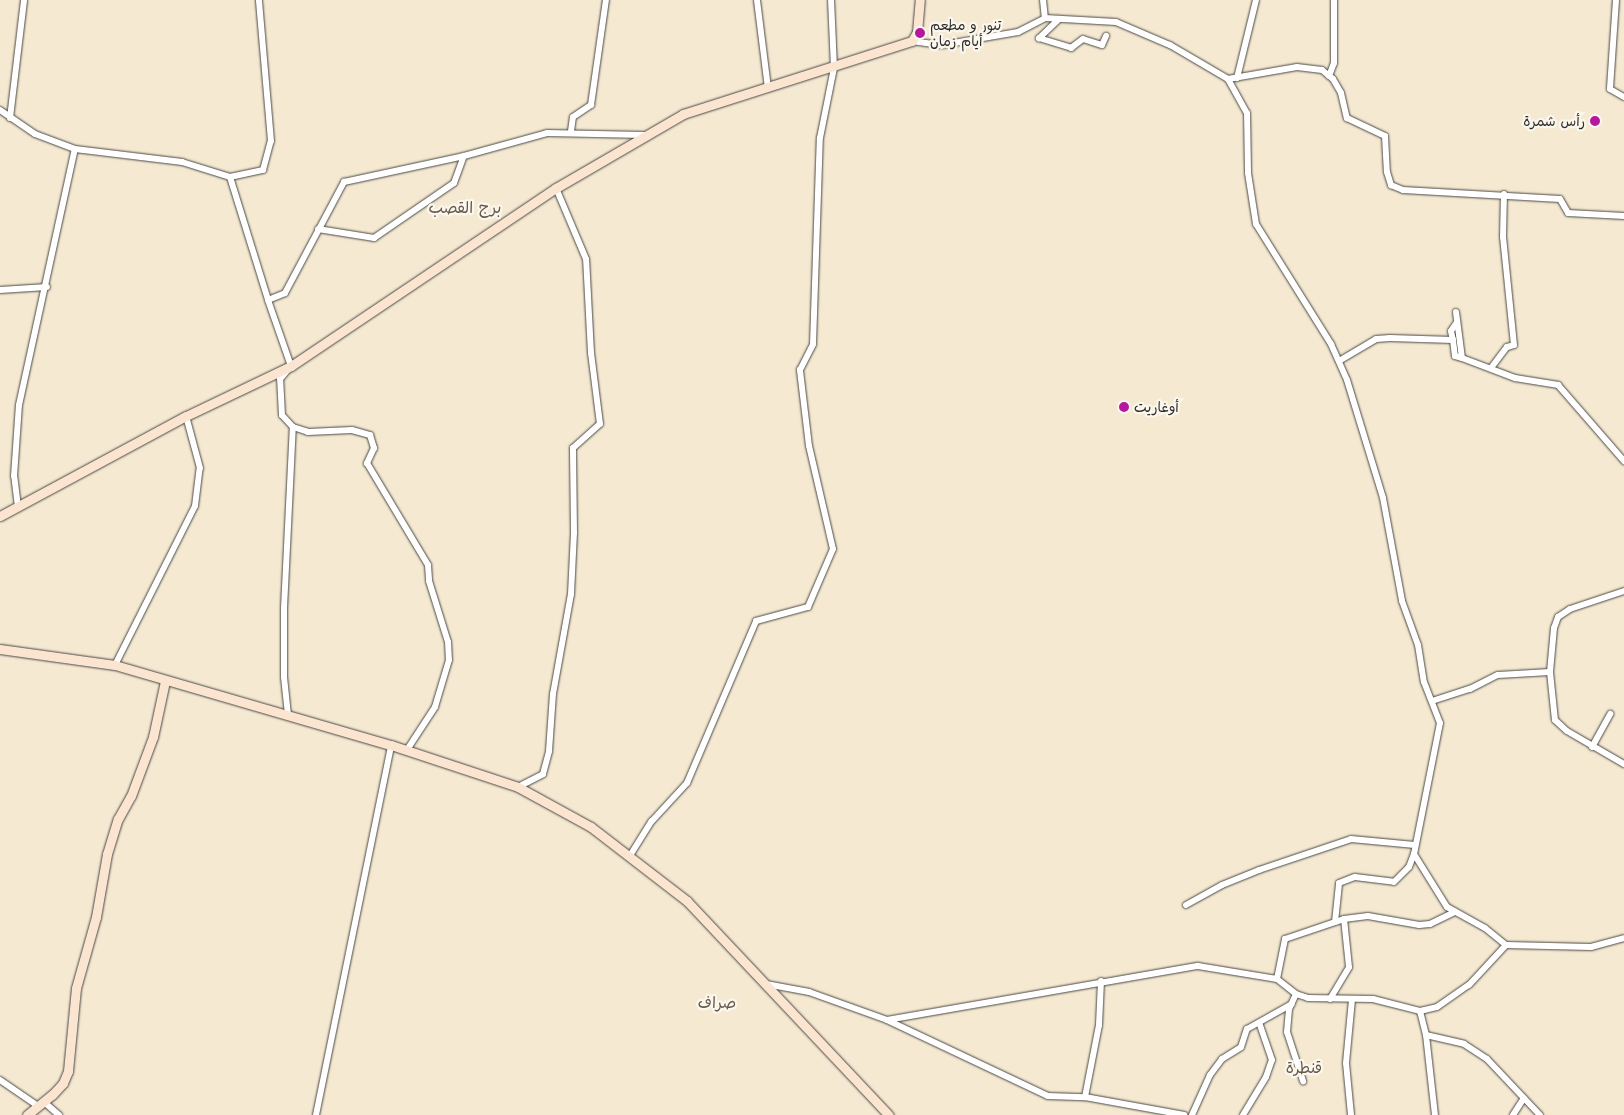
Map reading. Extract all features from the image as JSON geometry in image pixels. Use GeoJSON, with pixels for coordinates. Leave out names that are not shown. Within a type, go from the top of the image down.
{"type":"FeatureCollection","features":[{"type":"Feature","properties":{"kind":"main road"},"geometry":{"type":"LineString","coordinates":[[0,516],[186,416],[291,366],[556,188],[644,135],[686,113],[834,68],[912,41],[917,32],[920,0]]}},
{"type":"Feature","properties":{"kind":"main road"},"geometry":{"type":"LineString","coordinates":[[0,649],[115,664],[392,745],[518,787],[592,827],[631,854],[687,901],[763,984],[889,1115]]}},
{"type":"Feature","properties":{"kind":"main road"},"geometry":{"type":"LineString","coordinates":[[27,1115],[63,1083],[68,1071],[76,988],[96,916],[107,854],[118,819],[131,796],[153,736],[165,680]]}},
{"type":"Feature","properties":{"kind":"street"},"geometry":{"type":"LineString","coordinates":[[10,118],[24,0]]}},
{"type":"Feature","properties":{"kind":"street"},"geometry":{"type":"LineString","coordinates":[[0,110],[35,134],[75,149],[182,162],[230,177],[263,170],[270,148],[269,102],[259,0]]}},
{"type":"Feature","properties":{"kind":"street"},"geometry":{"type":"LineString","coordinates":[[571,132],[573,117],[591,105],[606,0]]}},
{"type":"Feature","properties":{"kind":"street"},"geometry":{"type":"LineString","coordinates":[[756,0],[768,88]]}},
{"type":"Feature","properties":{"kind":"street"},"geometry":{"type":"LineString","coordinates":[[631,854],[652,821],[687,783],[756,621],[808,606],[833,549],[809,446],[800,370],[813,344],[820,138],[834,68],[831,0]]}},
{"type":"Feature","properties":{"kind":"street"},"geometry":{"type":"LineString","coordinates":[[1043,0],[1046,18]]}},
{"type":"Feature","properties":{"kind":"street"},"geometry":{"type":"LineString","coordinates":[[1237,78],[1256,0]]}},
{"type":"Feature","properties":{"kind":"street"},"geometry":{"type":"LineString","coordinates":[[1329,76],[1334,63],[1334,0]]}},
{"type":"Feature","properties":{"kind":"street"},"geometry":{"type":"LineString","coordinates":[[1616,0],[1610,89],[1624,97]]}},
{"type":"Feature","properties":{"kind":"street"},"geometry":{"type":"LineString","coordinates":[[912,41],[942,45],[1018,32],[1046,18],[1116,22],[1170,45],[1228,79],[1247,114],[1248,173],[1256,224],[1339,361],[1350,388],[1383,498],[1402,601],[1418,645],[1424,682],[1440,723],[1439,740],[1414,854],[1409,867],[1394,882],[1355,877],[1339,883],[1335,922]]}},
{"type":"Feature","properties":{"kind":"street"},"geometry":{"type":"LineString","coordinates":[[1059,19],[1039,38],[1070,48],[1083,38],[1102,45],[1106,36]]}},
{"type":"Feature","properties":{"kind":"street"},"geometry":{"type":"LineString","coordinates":[[1228,79],[1297,67],[1322,70],[1329,76],[1341,93],[1347,118],[1386,136],[1387,172],[1392,185],[1403,190],[1504,194],[1560,199],[1568,213],[1624,216]]}},
{"type":"Feature","properties":{"kind":"street"},"geometry":{"type":"LineString","coordinates":[[268,300],[285,293],[344,182],[464,156],[547,134],[571,132],[644,135]]}},
{"type":"Feature","properties":{"kind":"street"},"geometry":{"type":"LineString","coordinates":[[18,507],[14,476],[20,406],[75,149]]}},
{"type":"Feature","properties":{"kind":"street"},"geometry":{"type":"LineString","coordinates":[[318,229],[346,236],[374,238],[454,182],[464,156]]}},
{"type":"Feature","properties":{"kind":"street"},"geometry":{"type":"LineString","coordinates":[[230,177],[268,300],[291,366],[280,379],[282,415],[293,427],[308,432],[352,430],[370,435],[374,448],[368,463],[428,565],[429,581],[448,642],[449,660],[435,706],[407,750]]}},
{"type":"Feature","properties":{"kind":"street"},"geometry":{"type":"LineString","coordinates":[[518,787],[543,774],[549,750],[553,694],[571,594],[574,533],[573,448],[600,424],[591,353],[586,259],[556,188]]}},
{"type":"Feature","properties":{"kind":"street"},"geometry":{"type":"LineString","coordinates":[[1491,368],[1507,347],[1514,345],[1503,237],[1504,194]]}},
{"type":"Feature","properties":{"kind":"street"},"geometry":{"type":"LineString","coordinates":[[0,290],[47,287]]}},
{"type":"Feature","properties":{"kind":"street"},"geometry":{"type":"LineString","coordinates":[[1456,312],[1462,358]]}},
{"type":"Feature","properties":{"kind":"street"},"geometry":{"type":"LineString","coordinates":[[1457,322],[1452,331],[1455,356],[1520,380],[1558,385],[1624,461]]}},
{"type":"Feature","properties":{"kind":"street"},"geometry":{"type":"LineString","coordinates":[[1339,361],[1376,339],[1452,340]]}},
{"type":"Feature","properties":{"kind":"street"},"geometry":{"type":"LineString","coordinates":[[115,664],[195,506],[200,468],[186,416]]}},
{"type":"Feature","properties":{"kind":"street"},"geometry":{"type":"LineString","coordinates":[[288,715],[284,678],[284,608],[293,427]]}},
{"type":"Feature","properties":{"kind":"street"},"geometry":{"type":"LineString","coordinates":[[1624,590],[1570,609],[1558,617],[1554,628],[1550,672],[1555,720],[1592,747],[1624,764]]}},
{"type":"Feature","properties":{"kind":"street"},"geometry":{"type":"LineString","coordinates":[[1432,701],[1470,689],[1498,675],[1550,672]]}},
{"type":"Feature","properties":{"kind":"street"},"geometry":{"type":"LineString","coordinates":[[1592,747],[1610,714]]}},
{"type":"Feature","properties":{"kind":"street"},"geometry":{"type":"LineString","coordinates":[[316,1115],[392,745]]}},
{"type":"Feature","properties":{"kind":"street"},"geometry":{"type":"LineString","coordinates":[[1186,905],[1252,873],[1351,839],[1416,845]]}},
{"type":"Feature","properties":{"kind":"street"},"geometry":{"type":"LineString","coordinates":[[1414,854],[1447,907],[1485,928],[1506,945],[1591,947],[1624,938]]}},
{"type":"Feature","properties":{"kind":"street"},"geometry":{"type":"LineString","coordinates":[[1277,979],[1285,939],[1344,919],[1368,916],[1419,925],[1430,924],[1455,912]]}},
{"type":"Feature","properties":{"kind":"street"},"geometry":{"type":"LineString","coordinates":[[1330,999],[1349,967],[1344,919]]}},
{"type":"Feature","properties":{"kind":"street"},"geometry":{"type":"LineString","coordinates":[[887,1020],[1101,981],[1198,966],[1277,979],[1296,994],[1308,998],[1386,1001],[1420,1011],[1437,1007],[1469,985],[1506,945]]}},
{"type":"Feature","properties":{"kind":"street"},"geometry":{"type":"LineString","coordinates":[[1085,1097],[1099,1026],[1101,981]]}},
{"type":"Feature","properties":{"kind":"street"},"geometry":{"type":"LineString","coordinates":[[763,984],[809,992],[887,1020],[1048,1096],[1085,1097],[1184,1115]]}},
{"type":"Feature","properties":{"kind":"street"},"geometry":{"type":"LineString","coordinates":[[1296,994],[1292,1004],[1287,1032],[1303,1081]]}},
{"type":"Feature","properties":{"kind":"street"},"geometry":{"type":"LineString","coordinates":[[1350,1115],[1346,1063],[1352,999]]}},
{"type":"Feature","properties":{"kind":"street"},"geometry":{"type":"LineString","coordinates":[[1192,1115],[1218,1064],[1241,1047],[1247,1029],[1292,1004]]}},
{"type":"Feature","properties":{"kind":"street"},"geometry":{"type":"LineString","coordinates":[[1420,1011],[1426,1035],[1435,1115]]}},
{"type":"Feature","properties":{"kind":"street"},"geometry":{"type":"LineString","coordinates":[[1243,1115],[1266,1077],[1272,1060],[1259,1023]]}},
{"type":"Feature","properties":{"kind":"street"},"geometry":{"type":"LineString","coordinates":[[1426,1035],[1464,1044],[1487,1059],[1540,1115]]}},
{"type":"Feature","properties":{"kind":"street"},"geometry":{"type":"LineString","coordinates":[[0,1080],[59,1115]]}},
{"type":"Feature","properties":{"kind":"street"},"geometry":{"type":"LineString","coordinates":[[1513,1115],[1524,1098]]}},
{"type":"Feature","properties":{"kind":"place","name":"تنور و مطعم أيام زمان"},"geometry":{"type":"Point","coordinates":[920,33]}},
{"type":"Feature","properties":{"kind":"place","name":"رأس شمرة"},"geometry":{"type":"Point","coordinates":[1595,121]}},
{"type":"Feature","properties":{"kind":"place","name":"أوغاريت"},"geometry":{"type":"Point","coordinates":[1124,407]}},
{"type":"Feature","properties":{"kind":"district","name":"برج القصب"},"geometry":{"type":"Point","coordinates":[465,208]}},
{"type":"Feature","properties":{"kind":"district","name":"صراف"},"geometry":{"type":"Point","coordinates":[717,1003]}},
{"type":"Feature","properties":{"kind":"district","name":"قنطرة"},"geometry":{"type":"Point","coordinates":[1304,1068]}}]}
